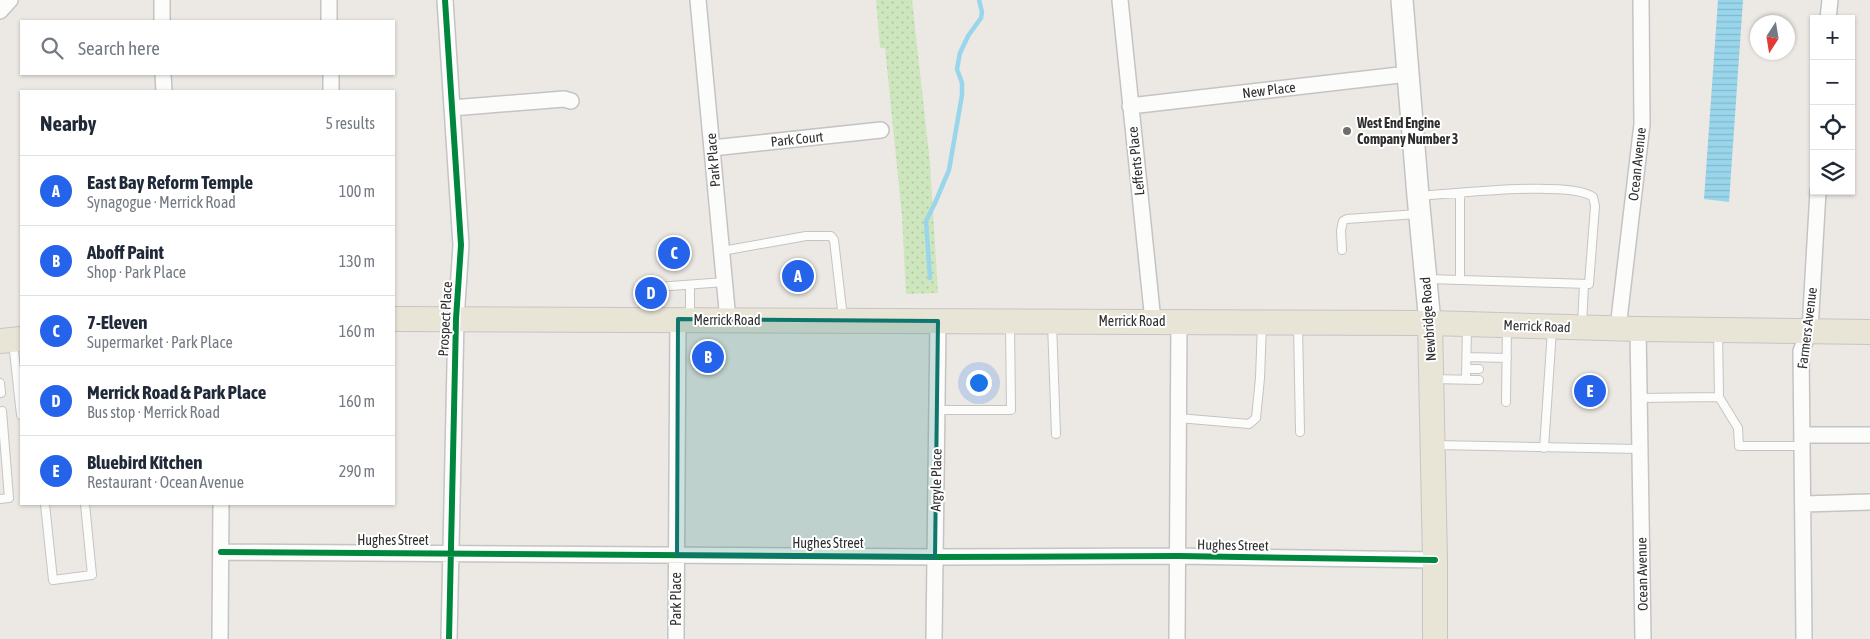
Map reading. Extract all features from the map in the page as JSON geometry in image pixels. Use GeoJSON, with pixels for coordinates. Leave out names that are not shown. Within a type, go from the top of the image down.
{"type":"FeatureCollection","features":[{"type":"Feature","properties":{"kind":"main road","name":"Merrick Road"},"geometry":{"type":"LineString","coordinates":[[395,319],[1430,322],[1582,327],[1870,332]]}},
{"type":"Feature","properties":{"kind":"main road","name":"Newbridge Road"},"geometry":{"type":"LineString","coordinates":[[1430,322],[1435,639]]}},
{"type":"Feature","properties":{"kind":"street"},"geometry":{"type":"LineString","coordinates":[[0,11],[10,0]]}},
{"type":"Feature","properties":{"kind":"street"},"geometry":{"type":"LineString","coordinates":[[162,0],[162,20]]}},
{"type":"Feature","properties":{"kind":"street"},"geometry":{"type":"LineString","coordinates":[[329,0],[329,20]]}},
{"type":"Feature","properties":{"kind":"street","name":"Prospect Place"},"geometry":{"type":"LineString","coordinates":[[445,0],[461,245],[456,319],[449,639]]}},
{"type":"Feature","properties":{"kind":"street","name":"Park Place"},"geometry":{"type":"LineString","coordinates":[[698,0],[728,320]]}},
{"type":"Feature","properties":{"kind":"street","name":"Lefferts Place"},"geometry":{"type":"LineString","coordinates":[[1120,0],[1152,321]]}},
{"type":"Feature","properties":{"kind":"street","name":"Newbridge Road"},"geometry":{"type":"LineString","coordinates":[[1402,0],[1418,205],[1430,322]]}},
{"type":"Feature","properties":{"kind":"street","name":"Ocean Avenue"},"geometry":{"type":"LineString","coordinates":[[1641,0],[1642,124],[1628,328],[1639,398],[1643,639]]}},
{"type":"Feature","properties":{"kind":"street"},"geometry":{"type":"LineString","coordinates":[[1828,15],[1830,0]]}},
{"type":"Feature","properties":{"kind":"street","name":"New Place"},"geometry":{"type":"LineString","coordinates":[[1130,106],[1408,74]]}},
{"type":"Feature","properties":{"kind":"street"},"geometry":{"type":"LineString","coordinates":[[163,75],[164,90]]}},
{"type":"Feature","properties":{"kind":"street"},"geometry":{"type":"LineString","coordinates":[[331,75],[332,90]]}},
{"type":"Feature","properties":{"kind":"street"},"geometry":{"type":"LineString","coordinates":[[452,108],[571,100]]}},
{"type":"Feature","properties":{"kind":"street","name":"Park Court"},"geometry":{"type":"LineString","coordinates":[[712,148],[881,130]]}},
{"type":"Feature","properties":{"kind":"street","name":"Farmers Avenue"},"geometry":{"type":"LineString","coordinates":[[1804,639],[1801,351],[1810,330],[1818,195]]}},
{"type":"Feature","properties":{"kind":"street","name":"Park Place"},"geometry":{"type":"LineString","coordinates":[[675,319],[676,639]]}},
{"type":"Feature","properties":{"kind":"street","name":"Argyle Place"},"geometry":{"type":"LineString","coordinates":[[934,639],[938,321]]}},
{"type":"Feature","properties":{"kind":"street"},"geometry":{"type":"LineString","coordinates":[[1177,639],[1179,322]]}},
{"type":"Feature","properties":{"kind":"street"},"geometry":{"type":"LineString","coordinates":[[1802,441],[1870,435]]}},
{"type":"Feature","properties":{"kind":"street"},"geometry":{"type":"LineString","coordinates":[[1804,504],[1870,502]]}},
{"type":"Feature","properties":{"kind":"street"},"geometry":{"type":"LineString","coordinates":[[220,639],[221,505]]}},
{"type":"Feature","properties":{"kind":"street","name":"Hughes Street"},"geometry":{"type":"LineString","coordinates":[[221,552],[935,557],[1178,556],[1435,560]]}},
{"type":"Feature","properties":{"kind":"lane"},"geometry":{"type":"LineString","coordinates":[[1342,250],[1341,231],[1343,222],[1346,219],[1418,205],[1460,193],[1522,189],[1577,190],[1588,193],[1593,197],[1595,206],[1589,284],[1426,278]]}},
{"type":"Feature","properties":{"kind":"lane"},"geometry":{"type":"LineString","coordinates":[[1460,193],[1460,280]]}},
{"type":"Feature","properties":{"kind":"lane"},"geometry":{"type":"LineString","coordinates":[[722,251],[806,236],[831,236],[834,240],[843,320]]}},
{"type":"Feature","properties":{"kind":"lane"},"geometry":{"type":"LineString","coordinates":[[675,319],[657,287],[725,282]]}},
{"type":"Feature","properties":{"kind":"lane"},"geometry":{"type":"LineString","coordinates":[[1582,327],[1584,284]]}},
{"type":"Feature","properties":{"kind":"lane"},"geometry":{"type":"LineString","coordinates":[[675,319],[690,285]]}},
{"type":"Feature","properties":{"kind":"lane"},"geometry":{"type":"LineString","coordinates":[[937,410],[1011,410],[1010,321]]}},
{"type":"Feature","properties":{"kind":"lane"},"geometry":{"type":"LineString","coordinates":[[1052,321],[1056,434]]}},
{"type":"Feature","properties":{"kind":"lane"},"geometry":{"type":"LineString","coordinates":[[1178,418],[1250,424],[1256,418],[1262,322]]}},
{"type":"Feature","properties":{"kind":"lane"},"geometry":{"type":"LineString","coordinates":[[1298,322],[1300,432]]}},
{"type":"Feature","properties":{"kind":"lane"},"geometry":{"type":"LineString","coordinates":[[1466,379],[1467,324]]}},
{"type":"Feature","properties":{"kind":"lane"},"geometry":{"type":"LineString","coordinates":[[1506,402],[1507,325]]}},
{"type":"Feature","properties":{"kind":"lane"},"geometry":{"type":"LineString","coordinates":[[1544,448],[1552,326]]}},
{"type":"Feature","properties":{"kind":"lane"},"geometry":{"type":"LineString","coordinates":[[1718,330],[1719,397],[1738,428],[1739,446],[1802,441]]}},
{"type":"Feature","properties":{"kind":"lane"},"geometry":{"type":"LineString","coordinates":[[11,340],[20,408]]}},
{"type":"Feature","properties":{"kind":"lane"},"geometry":{"type":"LineString","coordinates":[[1466,357],[1506,358]]}},
{"type":"Feature","properties":{"kind":"lane"},"geometry":{"type":"LineString","coordinates":[[1466,369],[1479,369]]}},
{"type":"Feature","properties":{"kind":"lane"},"geometry":{"type":"LineString","coordinates":[[1497,369],[1506,369]]}},
{"type":"Feature","properties":{"kind":"lane"},"geometry":{"type":"LineString","coordinates":[[1431,379],[1479,380]]}},
{"type":"Feature","properties":{"kind":"lane"},"geometry":{"type":"LineString","coordinates":[[1497,380],[1506,380]]}},
{"type":"Feature","properties":{"kind":"lane"},"geometry":{"type":"LineString","coordinates":[[0,383],[1,393]]}},
{"type":"Feature","properties":{"kind":"lane"},"geometry":{"type":"LineString","coordinates":[[1639,398],[1719,397]]}},
{"type":"Feature","properties":{"kind":"lane"},"geometry":{"type":"LineString","coordinates":[[0,499],[9,498],[2,411]]}},
{"type":"Feature","properties":{"kind":"lane"},"geometry":{"type":"LineString","coordinates":[[1432,446],[1640,449]]}},
{"type":"Feature","properties":{"kind":"lane"},"geometry":{"type":"LineString","coordinates":[[45,505],[53,580],[92,575],[85,505]]}},
{"type":"Feature","properties":{"kind":"highlighted area"},"geometry":{"type":"Polygon","coordinates":[[[678,319],[938,321],[935,557],[677,555],[678,319]]]}},
{"type":"Feature","properties":{"kind":"green space"},"geometry":{"type":"Polygon","coordinates":[[[876,0],[912,0],[930,163],[938,293],[906,294],[902,216],[885,48],[880,48],[876,0]]]}},
{"type":"Feature","properties":{"kind":"water"},"geometry":{"type":"Polygon","coordinates":[[[1718,0],[1743,0],[1729,202],[1704,199],[1718,0]]]}},
{"type":"Feature","properties":{"kind":"waterway"},"geometry":{"type":"LineString","coordinates":[[930,278],[926,221],[949,170],[962,95],[962,83],[957,69],[960,53],[968,36],[981,18],[982,12],[979,0]]}},
{"type":"Feature","properties":{"kind":"cycle path"},"geometry":{"type":"LineString","coordinates":[[445,0],[461,245],[456,319],[449,639]]}},
{"type":"Feature","properties":{"kind":"cycle path"},"geometry":{"type":"LineString","coordinates":[[221,552],[935,557],[1178,556],[1435,560]]}},
{"type":"Feature","properties":{"kind":"place","name":"West End Engine Company Number 3"},"geometry":{"type":"Point","coordinates":[1347,131]}},
{"type":"Feature","properties":{"kind":"place","name":"7-Eleven"},"geometry":{"type":"Point","coordinates":[674,253]}},
{"type":"Feature","properties":{"kind":"place","name":"East Bay Reform Temple"},"geometry":{"type":"Point","coordinates":[798,276]}},
{"type":"Feature","properties":{"kind":"place","name":"Merrick Road & Park Place"},"geometry":{"type":"Point","coordinates":[651,293]}},
{"type":"Feature","properties":{"kind":"place","name":"Aboff Paint"},"geometry":{"type":"Point","coordinates":[708,357]}},
{"type":"Feature","properties":{"kind":"place","name":"Bluebird Kitchen"},"geometry":{"type":"Point","coordinates":[1590,391]}}]}
